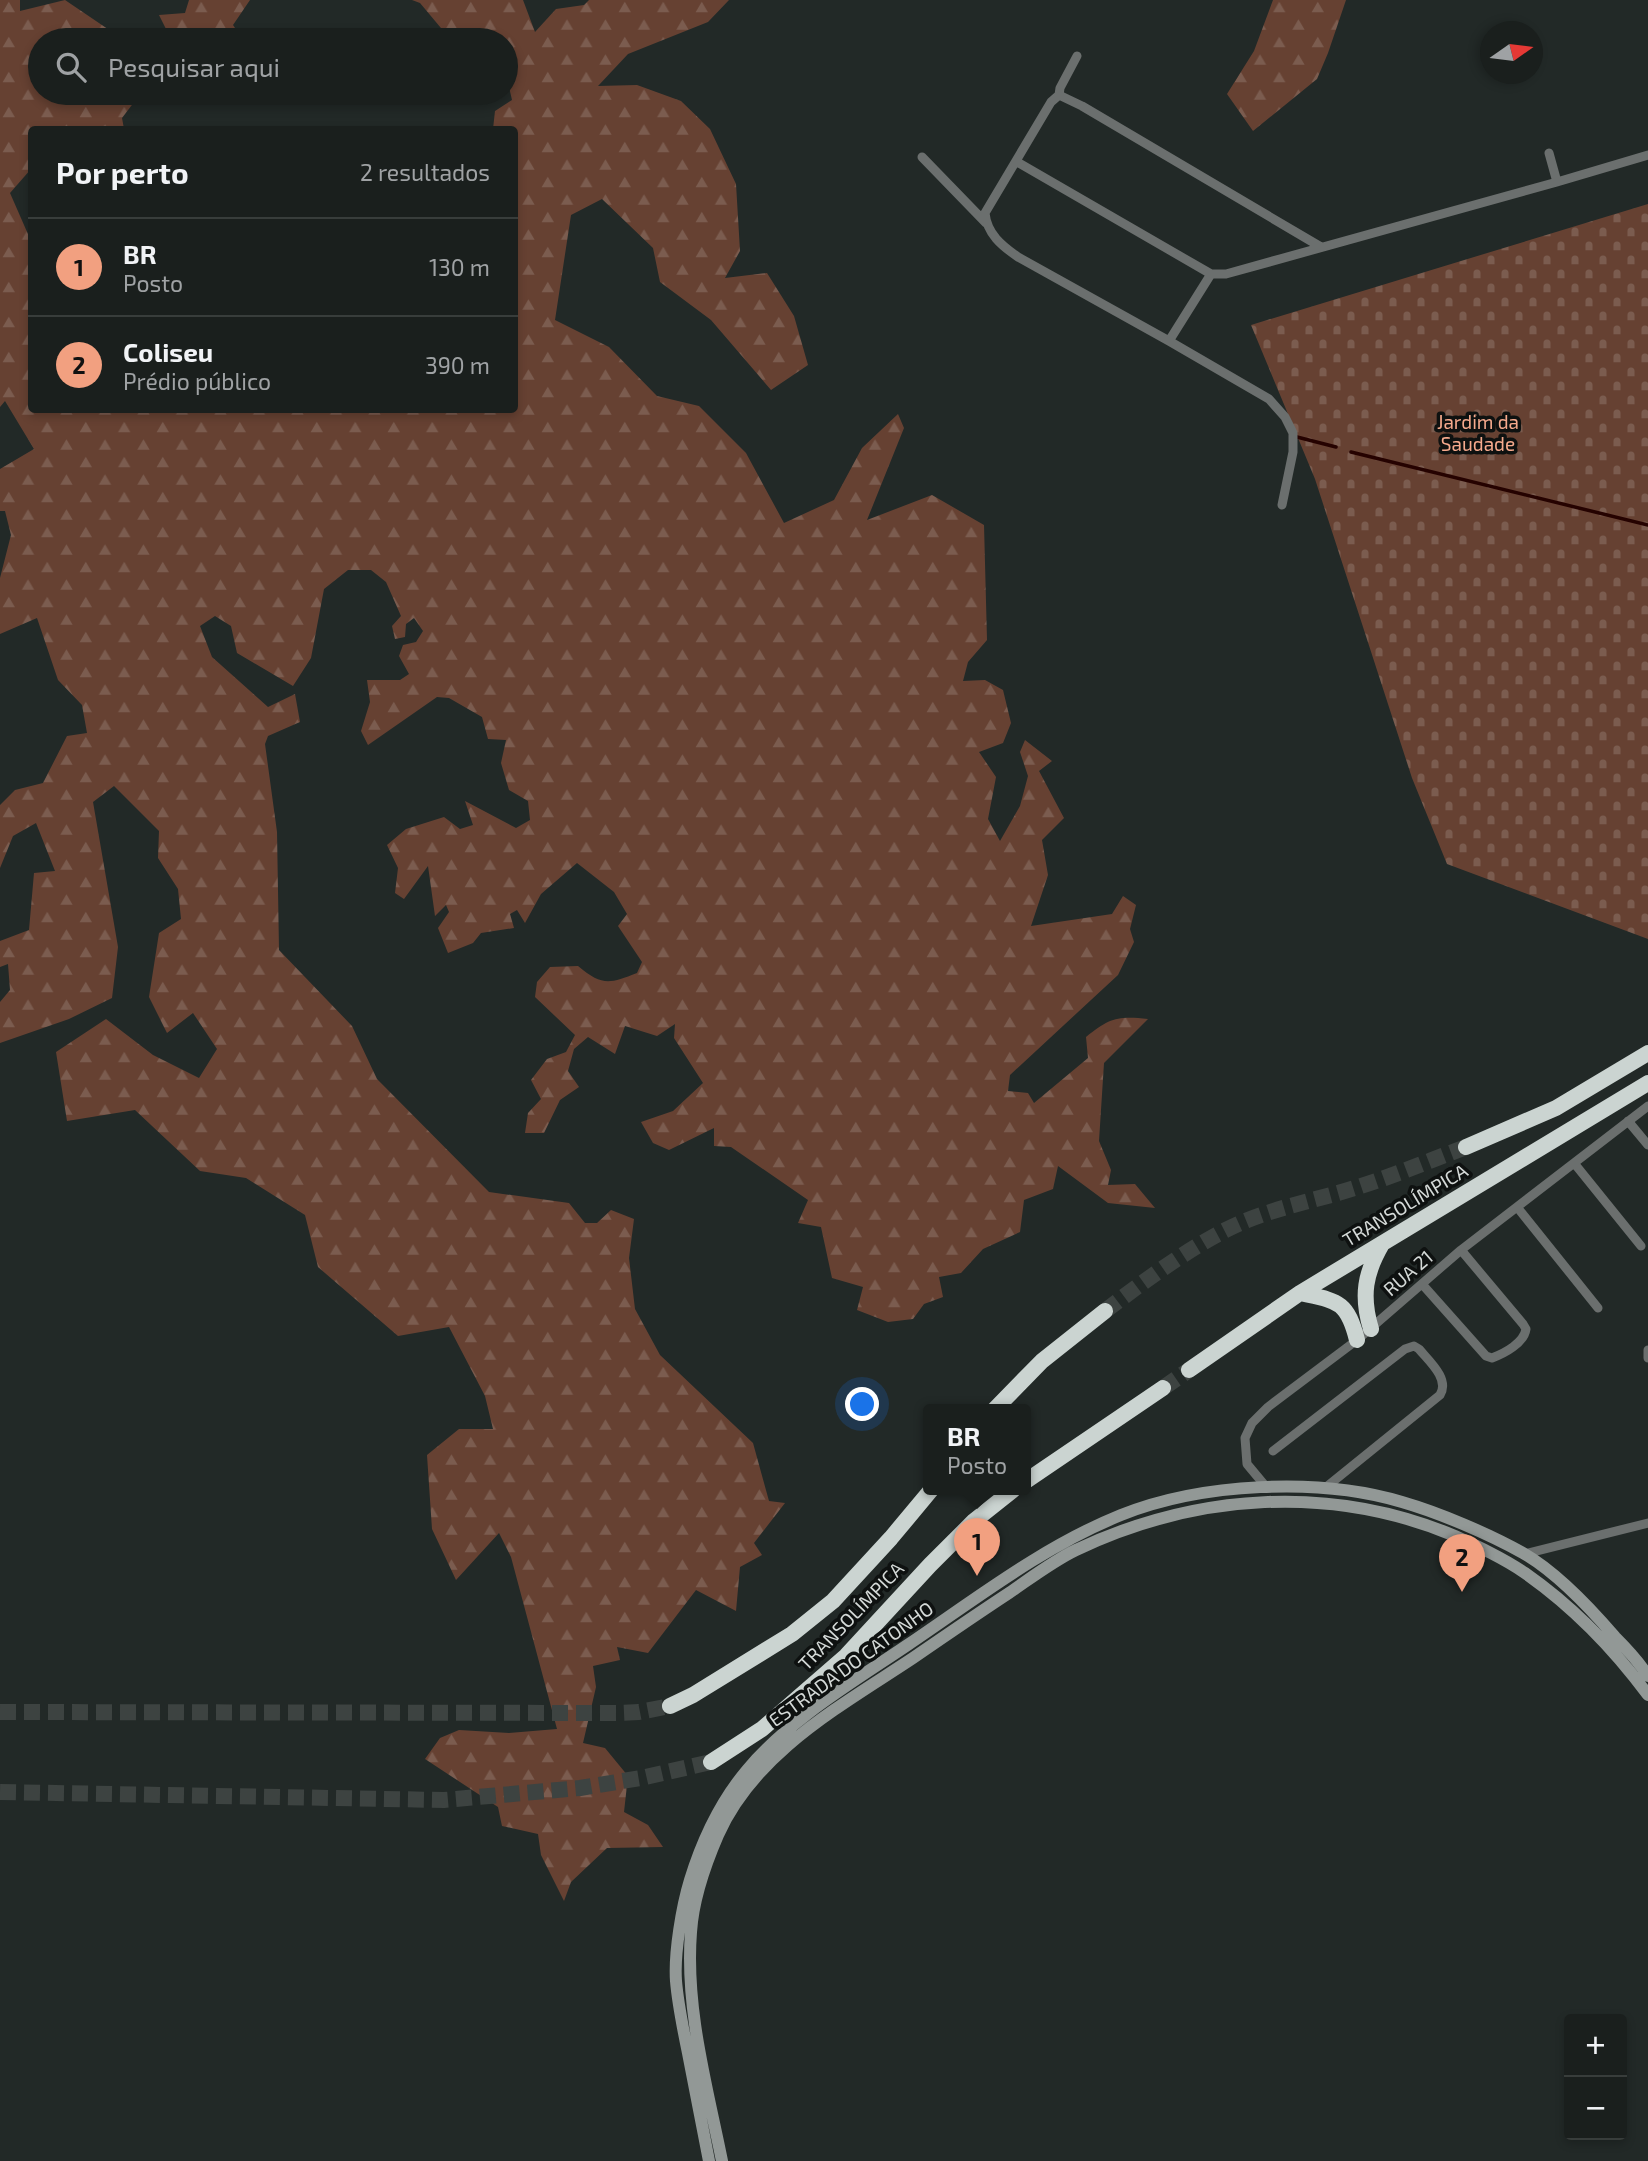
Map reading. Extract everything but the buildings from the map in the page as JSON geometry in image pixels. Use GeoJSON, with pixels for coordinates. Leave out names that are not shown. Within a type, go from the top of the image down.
{"type":"FeatureCollection","features":[{"type":"Feature","properties":{"kind":"highway","name":"TRANSOLÍMPICA"},"geometry":{"type":"LineString","coordinates":[[1466,1147],[1556,1108],[1648,1053]]}},
{"type":"Feature","properties":{"kind":"highway","name":"TRANSOLÍMPICA"},"geometry":{"type":"LineString","coordinates":[[1189,1370],[1300,1293],[1648,1083]]}},
{"type":"Feature","properties":{"kind":"highway"},"geometry":{"type":"LineString","coordinates":[[1371,1329],[1367,1316],[1367,1277],[1382,1243]]}},
{"type":"Feature","properties":{"kind":"highway"},"geometry":{"type":"LineString","coordinates":[[1300,1293],[1331,1299],[1342,1305],[1349,1314],[1357,1340]]}},
{"type":"Feature","properties":{"kind":"highway"},"geometry":{"type":"LineString","coordinates":[[1000,1404],[1042,1361],[1105,1311]]}},
{"type":"Feature","properties":{"kind":"highway"},"geometry":{"type":"LineString","coordinates":[[1031,1478],[1163,1388]]}},
{"type":"Feature","properties":{"kind":"highway","name":"TRANSOLÍMPICA"},"geometry":{"type":"LineString","coordinates":[[670,1706],[694,1695],[792,1634],[834,1601],[927,1495]]}},
{"type":"Feature","properties":{"kind":"highway","name":"TRANSOLÍMPICA"},"geometry":{"type":"LineString","coordinates":[[712,1762],[762,1729],[835,1665],[974,1521],[1007,1495]]}},
{"type":"Feature","properties":{"kind":"main road","name":"ESTRADA DO CATONHO"},"geometry":{"type":"LineString","coordinates":[[709,2161],[676,1978],[680,1929],[690,1881],[707,1836],[726,1798],[747,1770],[780,1736],[836,1693],[1063,1542],[1119,1516],[1190,1495],[1215,1491],[1325,1488],[1399,1501],[1525,1554],[1562,1583],[1596,1615],[1648,1676]]}},
{"type":"Feature","properties":{"kind":"main road","name":"ESTRADA DO CATONHO"},"geometry":{"type":"LineString","coordinates":[[722,2161],[690,1984],[691,1930],[699,1885],[718,1835],[735,1803],[755,1777],[786,1747],[1074,1551],[1133,1526],[1196,1510],[1265,1501],[1349,1506],[1394,1514],[1479,1547],[1524,1573],[1569,1608],[1607,1646],[1648,1695]]}},
{"type":"Feature","properties":{"kind":"street"},"geometry":{"type":"LineString","coordinates":[[986,223],[985,213],[989,205],[1051,102],[1059,95],[1077,56]]}},
{"type":"Feature","properties":{"kind":"street"},"geometry":{"type":"LineString","coordinates":[[1059,95],[1321,247]]}},
{"type":"Feature","properties":{"kind":"street"},"geometry":{"type":"LineString","coordinates":[[1549,153],[1557,182]]}},
{"type":"Feature","properties":{"kind":"street"},"geometry":{"type":"LineString","coordinates":[[1017,162],[1211,274],[1226,274],[1648,155]]}},
{"type":"Feature","properties":{"kind":"street"},"geometry":{"type":"LineString","coordinates":[[922,157],[986,223],[998,241],[1018,257],[1269,400],[1285,417],[1293,433],[1293,452],[1282,505]]}},
{"type":"Feature","properties":{"kind":"street"},"geometry":{"type":"LineString","coordinates":[[1169,341],[1211,274]]}},
{"type":"Feature","properties":{"kind":"street","name":"RUA 21"},"geometry":{"type":"LineString","coordinates":[[1267,1488],[1247,1464],[1245,1438],[1252,1423],[1268,1407],[1371,1329],[1461,1250],[1648,1106]]}},
{"type":"Feature","properties":{"kind":"street"},"geometry":{"type":"LineString","coordinates":[[1628,1121],[1648,1145]]}},
{"type":"Feature","properties":{"kind":"street"},"geometry":{"type":"LineString","coordinates":[[1574,1163],[1641,1246]]}},
{"type":"Feature","properties":{"kind":"street"},"geometry":{"type":"LineString","coordinates":[[1517,1207],[1598,1308]]}},
{"type":"Feature","properties":{"kind":"street"},"geometry":{"type":"LineString","coordinates":[[1422,1284],[1486,1356],[1492,1358],[1500,1355],[1524,1338],[1526,1329],[1461,1250]]}},
{"type":"Feature","properties":{"kind":"street"},"geometry":{"type":"LineString","coordinates":[[1273,1451],[1405,1349],[1414,1346],[1419,1349],[1443,1382],[1444,1389],[1440,1395],[1325,1488]]}},
{"type":"Feature","properties":{"kind":"street"},"geometry":{"type":"LineString","coordinates":[[1648,1350],[1648,1358]]}},
{"type":"Feature","properties":{"kind":"street"},"geometry":{"type":"LineString","coordinates":[[1525,1554],[1648,1522]]}},
{"type":"Feature","properties":{"kind":"green space"},"geometry":{"type":"Polygon","coordinates":[[[0,0],[20,0],[20,11],[65,0],[106,28],[28,28],[28,105],[132,105],[122,118],[123,126],[28,126],[28,172],[10,193],[28,234],[28,413],[518,413],[518,126],[493,126],[495,111],[504,105],[518,105],[518,28],[441,28],[420,3],[412,0],[523,0],[535,32],[556,9],[584,5],[589,0],[729,0],[708,22],[628,54],[598,86],[637,85],[681,101],[710,129],[736,184],[740,251],[725,278],[767,273],[794,316],[808,365],[771,390],[711,320],[660,282],[653,248],[602,199],[571,215],[555,320],[609,347],[657,396],[699,406],[746,453],[784,523],[834,500],[862,448],[898,414],[904,428],[867,520],[932,495],[984,525],[987,640],[968,662],[963,681],[985,680],[1003,690],[1011,723],[1003,743],[979,752],[996,777],[988,819],[1000,841],[1020,806],[1028,776],[1020,752],[1025,740],[1052,761],[1039,771],[1064,818],[1042,840],[1048,875],[1031,926],[1112,914],[1123,896],[1136,905],[1130,929],[1134,942],[1118,975],[1010,1075],[1008,1091],[1028,1093],[1034,1103],[1088,1058],[1086,1037],[1094,1031],[1114,1020],[1148,1019],[1104,1063],[1099,1141],[1111,1170],[1108,1185],[1135,1184],[1155,1208],[1108,1203],[1058,1166],[1053,1189],[1024,1200],[1020,1232],[983,1249],[961,1273],[939,1277],[943,1297],[924,1304],[913,1319],[888,1322],[857,1310],[863,1287],[832,1278],[821,1227],[798,1223],[808,1200],[731,1147],[714,1146],[714,1128],[669,1150],[653,1143],[641,1122],[673,1111],[703,1083],[674,1038],[675,1024],[657,1036],[625,1026],[615,1054],[588,1037],[574,1049],[568,1071],[579,1087],[560,1100],[544,1133],[525,1133],[528,1113],[541,1099],[531,1080],[547,1059],[566,1052],[575,1035],[535,997],[537,982],[550,967],[578,966],[593,977],[612,981],[637,973],[642,962],[618,926],[627,914],[614,892],[577,863],[541,894],[525,923],[517,910],[510,914],[514,928],[481,933],[473,943],[448,953],[438,928],[449,912],[446,905],[435,916],[428,866],[404,899],[395,893],[398,868],[387,845],[406,829],[444,817],[460,829],[473,825],[465,801],[516,828],[530,820],[528,801],[509,790],[501,763],[506,740],[488,739],[482,717],[449,698],[437,697],[368,745],[361,731],[370,702],[367,680],[400,680],[409,674],[399,656],[403,645],[416,642],[423,631],[414,618],[406,624],[405,637],[395,639],[392,626],[401,616],[386,582],[371,570],[348,570],[324,589],[311,658],[293,686],[237,653],[231,626],[215,616],[200,626],[212,657],[268,707],[295,694],[300,722],[268,736],[265,744],[277,832],[279,950],[352,1026],[377,1079],[489,1192],[569,1203],[585,1223],[597,1223],[611,1210],[634,1219],[629,1258],[635,1309],[660,1355],[753,1443],[769,1501],[785,1503],[754,1543],[762,1555],[740,1567],[736,1611],[696,1590],[648,1653],[617,1647],[620,1660],[593,1666],[596,1687],[583,1743],[605,1748],[628,1776],[624,1812],[648,1825],[663,1847],[607,1848],[571,1882],[564,1901],[541,1855],[538,1834],[502,1826],[498,1807],[425,1759],[440,1738],[459,1730],[509,1733],[557,1729],[511,1557],[499,1533],[456,1580],[432,1529],[427,1455],[459,1429],[493,1429],[485,1396],[449,1327],[398,1336],[318,1267],[305,1215],[246,1178],[200,1171],[135,1110],[67,1121],[56,1052],[106,1019],[153,1055],[199,1078],[217,1049],[193,1013],[167,1033],[149,997],[159,933],[181,919],[178,889],[158,858],[159,831],[114,786],[93,802],[118,947],[112,998],[69,1019],[0,1043],[0,1002],[10,990],[8,964],[0,967],[0,941],[29,930],[34,873],[55,871],[36,823],[13,836],[0,868],[0,805],[15,790],[43,783],[67,736],[87,733],[82,705],[58,680],[37,618],[0,634],[0,578],[11,535],[5,511],[0,511],[0,469],[34,449],[5,401],[0,407],[0,0]]]}},
{"type":"Feature","properties":{"kind":"green space"},"geometry":{"type":"Polygon","coordinates":[[[189,0],[250,0],[233,25],[235,28],[166,28],[159,15],[185,13],[189,0]]]}},
{"type":"Feature","properties":{"kind":"green space"},"geometry":{"type":"Polygon","coordinates":[[[1273,0],[1346,0],[1317,79],[1253,131],[1227,94],[1254,51],[1273,0]]]}},
{"type":"Feature","properties":{"kind":"green space","name":"Jardim da Saudade"},"geometry":{"type":"Polygon","coordinates":[[[1648,204],[1648,939],[1447,864],[1412,778],[1315,479],[1251,325],[1648,204]]]}},
{"type":"Feature","properties":{"kind":"waterway"},"geometry":{"type":"LineString","coordinates":[[1297,437],[1336,447]]}},
{"type":"Feature","properties":{"kind":"waterway"},"geometry":{"type":"LineString","coordinates":[[1351,452],[1648,525]]}},
{"type":"Feature","properties":{"kind":"tunnel"},"geometry":{"type":"LineString","coordinates":[[1105,1311],[1190,1251],[1243,1222],[1374,1182],[1466,1147]]}},
{"type":"Feature","properties":{"kind":"tunnel"},"geometry":{"type":"LineString","coordinates":[[1163,1388],[1189,1370]]}},
{"type":"Feature","properties":{"kind":"tunnel"},"geometry":{"type":"LineString","coordinates":[[0,1712],[617,1713],[670,1706]]}},
{"type":"Feature","properties":{"kind":"tunnel"},"geometry":{"type":"LineString","coordinates":[[0,1792],[444,1800],[580,1788],[711,1762]]}},
{"type":"Feature","properties":{"kind":"place","name":"BR"},"geometry":{"type":"Point","coordinates":[977,1576]}},
{"type":"Feature","properties":{"kind":"place","name":"Coliseu"},"geometry":{"type":"Point","coordinates":[1462,1592]}}]}
